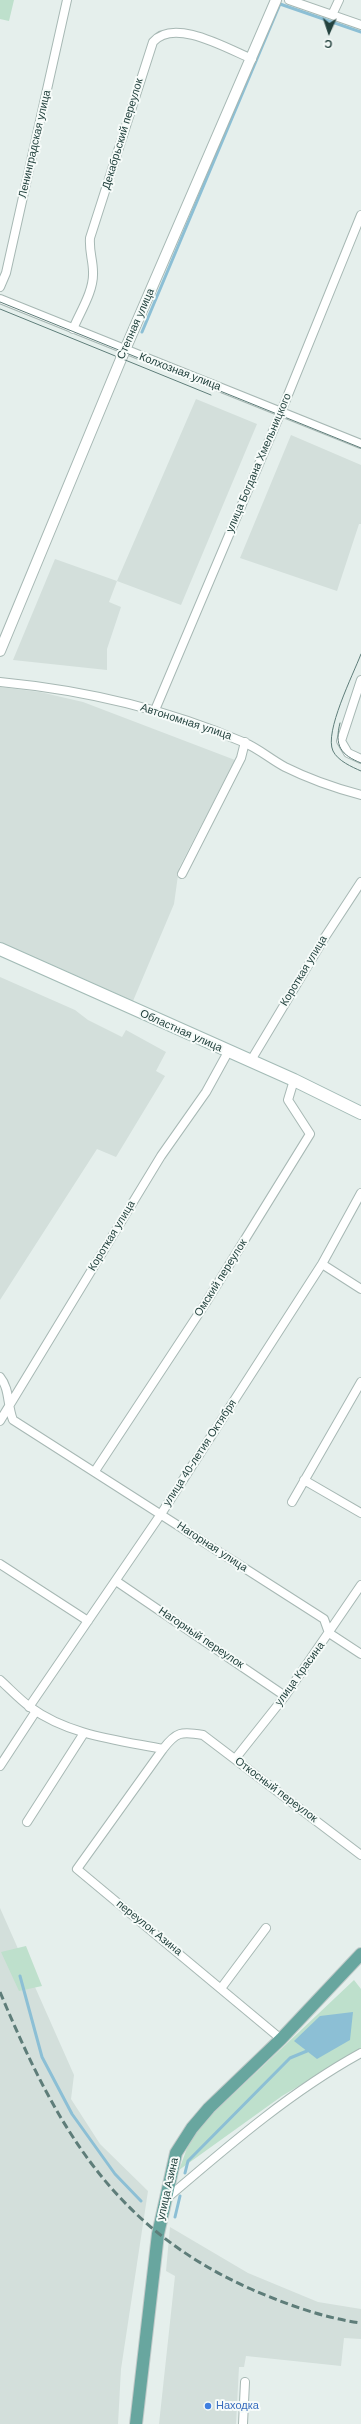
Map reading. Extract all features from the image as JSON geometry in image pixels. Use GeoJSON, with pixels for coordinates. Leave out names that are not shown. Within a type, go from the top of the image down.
{"type":"FeatureCollection","features":[{"type":"Feature","properties":{"kind":"main road","name":"Областная улица"},"geometry":{"type":"LineString","coordinates":[[0,949],[250,1062],[294,1080],[361,1113]]}},
{"type":"Feature","properties":{"kind":"main road","name":"улица Азина"},"geometry":{"type":"LineString","coordinates":[[136,2424],[158,2234],[176,2153],[187,2134],[209,2108],[281,2039],[361,1954]]}},
{"type":"Feature","properties":{"kind":"street","name":"Ленинградская улица"},"geometry":{"type":"LineString","coordinates":[[0,287],[6,273],[67,0]]}},
{"type":"Feature","properties":{"kind":"street","name":"Степная улица"},"geometry":{"type":"LineString","coordinates":[[0,651],[125,351],[276,0]]}},
{"type":"Feature","properties":{"kind":"street"},"geometry":{"type":"LineString","coordinates":[[289,0],[361,25]]}},
{"type":"Feature","properties":{"kind":"street"},"geometry":{"type":"LineString","coordinates":[[332,15],[339,0]]}},
{"type":"Feature","properties":{"kind":"street","name":"Декабрьский переулок"},"geometry":{"type":"LineString","coordinates":[[73,329],[92,285],[93,272],[89,252],[90,238],[153,42],[157,38],[176,32],[192,33],[252,58]]}},
{"type":"Feature","properties":{"kind":"street","name":"улица Богдана Хмельницкого"},"geometry":{"type":"LineString","coordinates":[[155,710],[281,412],[361,215]]}},
{"type":"Feature","properties":{"kind":"street","name":"Колхозная улица"},"geometry":{"type":"LineString","coordinates":[[0,299],[125,351],[361,444]]}},
{"type":"Feature","properties":{"kind":"street"},"geometry":{"type":"LineString","coordinates":[[361,680],[341,741],[348,753],[361,759]]}},
{"type":"Feature","properties":{"kind":"street","name":"Автономная улица"},"geometry":{"type":"LineString","coordinates":[[0,682],[56,687],[155,710],[245,742],[284,766],[336,788],[361,795]]}},
{"type":"Feature","properties":{"kind":"street"},"geometry":{"type":"LineString","coordinates":[[182,874],[241,758],[245,742]]}},
{"type":"Feature","properties":{"kind":"street","name":"Короткая улица"},"geometry":{"type":"LineString","coordinates":[[250,1062],[325,937],[361,882]]}},
{"type":"Feature","properties":{"kind":"street","name":"Короткая улица"},"geometry":{"type":"LineString","coordinates":[[0,1421],[161,1156],[206,1092],[228,1052]]}},
{"type":"Feature","properties":{"kind":"street","name":"Омский переулок"},"geometry":{"type":"LineString","coordinates":[[95,1471],[205,1304],[310,1134],[288,1100],[294,1080]]}},
{"type":"Feature","properties":{"kind":"street","name":"улица 40-летия Октября"},"geometry":{"type":"LineString","coordinates":[[29,1707],[161,1514],[322,1264],[361,1193]]}},
{"type":"Feature","properties":{"kind":"street"},"geometry":{"type":"LineString","coordinates":[[322,1264],[361,1289]]}},
{"type":"Feature","properties":{"kind":"street"},"geometry":{"type":"LineString","coordinates":[[0,1377],[7,1385],[8,1408]]}},
{"type":"Feature","properties":{"kind":"street"},"geometry":{"type":"LineString","coordinates":[[292,1502],[361,1382]]}},
{"type":"Feature","properties":{"kind":"street","name":"Нагорная улица"},"geometry":{"type":"LineString","coordinates":[[8,1408],[13,1420],[95,1471],[324,1619],[329,1633],[361,1654]]}},
{"type":"Feature","properties":{"kind":"street"},"geometry":{"type":"LineString","coordinates":[[304,1480],[361,1513]]}},
{"type":"Feature","properties":{"kind":"street"},"geometry":{"type":"LineString","coordinates":[[0,1564],[88,1621]]}},
{"type":"Feature","properties":{"kind":"street","name":"Нагорный переулок"},"geometry":{"type":"LineString","coordinates":[[116,1581],[285,1696]]}},
{"type":"Feature","properties":{"kind":"street","name":"улица Красина"},"geometry":{"type":"LineString","coordinates":[[235,1759],[285,1696],[361,1585]]}},
{"type":"Feature","properties":{"kind":"street"},"geometry":{"type":"LineString","coordinates":[[0,1680],[29,1707],[84,1733],[162,1749]]}},
{"type":"Feature","properties":{"kind":"street"},"geometry":{"type":"LineString","coordinates":[[0,1766],[36,1711]]}},
{"type":"Feature","properties":{"kind":"street","name":"Откосный переулок"},"geometry":{"type":"LineString","coordinates":[[162,1749],[174,1735],[188,1732],[202,1735],[361,1855]]}},
{"type":"Feature","properties":{"kind":"street"},"geometry":{"type":"LineString","coordinates":[[27,1822],[84,1733]]}},
{"type":"Feature","properties":{"kind":"street","name":"переулок Азина"},"geometry":{"type":"LineString","coordinates":[[162,1749],[77,1868],[281,2039]]}},
{"type":"Feature","properties":{"kind":"street"},"geometry":{"type":"LineString","coordinates":[[222,1988],[266,1928]]}},
{"type":"Feature","properties":{"kind":"street"},"geometry":{"type":"LineString","coordinates":[[166,2199],[252,2126],[333,2068],[361,2053]]}},
{"type":"Feature","properties":{"kind":"street"},"geometry":{"type":"LineString","coordinates":[[243,2424],[245,2382]]}},
{"type":"Feature","properties":{"kind":"shaded area"},"geometry":{"type":"Polygon","coordinates":[[[196,399],[257,424],[181,605],[117,581],[196,399]]]}},
{"type":"Feature","properties":{"kind":"shaded area"},"geometry":{"type":"Polygon","coordinates":[[[291,435],[361,465],[361,524],[359,524],[337,591],[240,558],[291,435]]]}},
{"type":"Feature","properties":{"kind":"shaded area"},"geometry":{"type":"Polygon","coordinates":[[[55,559],[117,581],[109,602],[121,607],[107,649],[107,670],[13,660],[55,559]]]}},
{"type":"Feature","properties":{"kind":"shaded area"},"geometry":{"type":"Polygon","coordinates":[[[0,687],[40,692],[83,702],[235,760],[179,868],[174,904],[133,1001],[0,942],[0,687]]]}},
{"type":"Feature","properties":{"kind":"shaded area"},"geometry":{"type":"Polygon","coordinates":[[[0,977],[75,1010],[88,1020],[122,1037],[126,1030],[166,1052],[156,1071],[165,1076],[116,1157],[97,1149],[0,1300],[0,977]]]}},
{"type":"Feature","properties":{"kind":"shaded area"},"geometry":{"type":"Polygon","coordinates":[[[0,1908],[74,2075],[71,2099],[100,2144],[148,2191],[121,2369],[118,2424],[0,2424],[0,1908]]]}},
{"type":"Feature","properties":{"kind":"shaded area"},"geometry":{"type":"Polygon","coordinates":[[[170,2227],[248,2273],[318,2302],[361,2309],[361,2339],[344,2338],[341,2366],[246,2356],[244,2367],[239,2367],[236,2424],[159,2424],[175,2276],[166,2271],[170,2227]]]}},
{"type":"Feature","properties":{"kind":"green space"},"geometry":{"type":"Polygon","coordinates":[[[0,0],[14,0],[9,21],[0,19],[0,0]]]}},
{"type":"Feature","properties":{"kind":"green space"},"geometry":{"type":"Polygon","coordinates":[[[26,1946],[42,1986],[19,1991],[1,1952],[26,1946]]]}},
{"type":"Feature","properties":{"kind":"green space"},"geometry":{"type":"Polygon","coordinates":[[[354,1980],[361,1989],[361,2049],[282,2096],[179,2170],[190,2140],[207,2119],[354,1980]]]}},
{"type":"Feature","properties":{"kind":"water"},"geometry":{"type":"Polygon","coordinates":[[[353,2012],[350,2040],[317,2059],[294,2041],[320,2016],[353,2012]]]}},
{"type":"Feature","properties":{"kind":"waterway"},"geometry":{"type":"LineString","coordinates":[[142,332],[280,4],[361,32]]}},
{"type":"Feature","properties":{"kind":"waterway"},"geometry":{"type":"LineString","coordinates":[[20,1976],[42,2057],[72,2114],[115,2174],[141,2201]]}},
{"type":"Feature","properties":{"kind":"waterway"},"geometry":{"type":"LineString","coordinates":[[185,2173],[188,2161],[290,2058],[307,2051]]}},
{"type":"Feature","properties":{"kind":"waterway"},"geometry":{"type":"LineString","coordinates":[[175,2217],[180,2196]]}},
{"type":"Feature","properties":{"kind":"tram line"},"geometry":{"type":"LineString","coordinates":[[0,302],[361,448]]}},
{"type":"Feature","properties":{"kind":"tram line"},"geometry":{"type":"LineString","coordinates":[[0,309],[211,395]]}},
{"type":"Feature","properties":{"kind":"tram line"},"geometry":{"type":"LineString","coordinates":[[361,654],[336,717],[331,742],[333,751],[338,758],[361,771]]}},
{"type":"Feature","properties":{"kind":"tram line"},"geometry":{"type":"LineString","coordinates":[[340,723],[338,738],[341,749],[348,757],[361,763]]}},
{"type":"Feature","properties":{"kind":"railway"},"geometry":{"type":"LineString","coordinates":[[0,1992],[21,2041],[43,2086],[68,2129],[95,2168],[126,2204],[161,2236],[203,2264],[251,2289],[305,2310],[333,2318],[361,2323]]}},
{"type":"Feature","properties":{"kind":"place","name":"Находка"},"geometry":{"type":"Point","coordinates":[208,2406]}}]}
